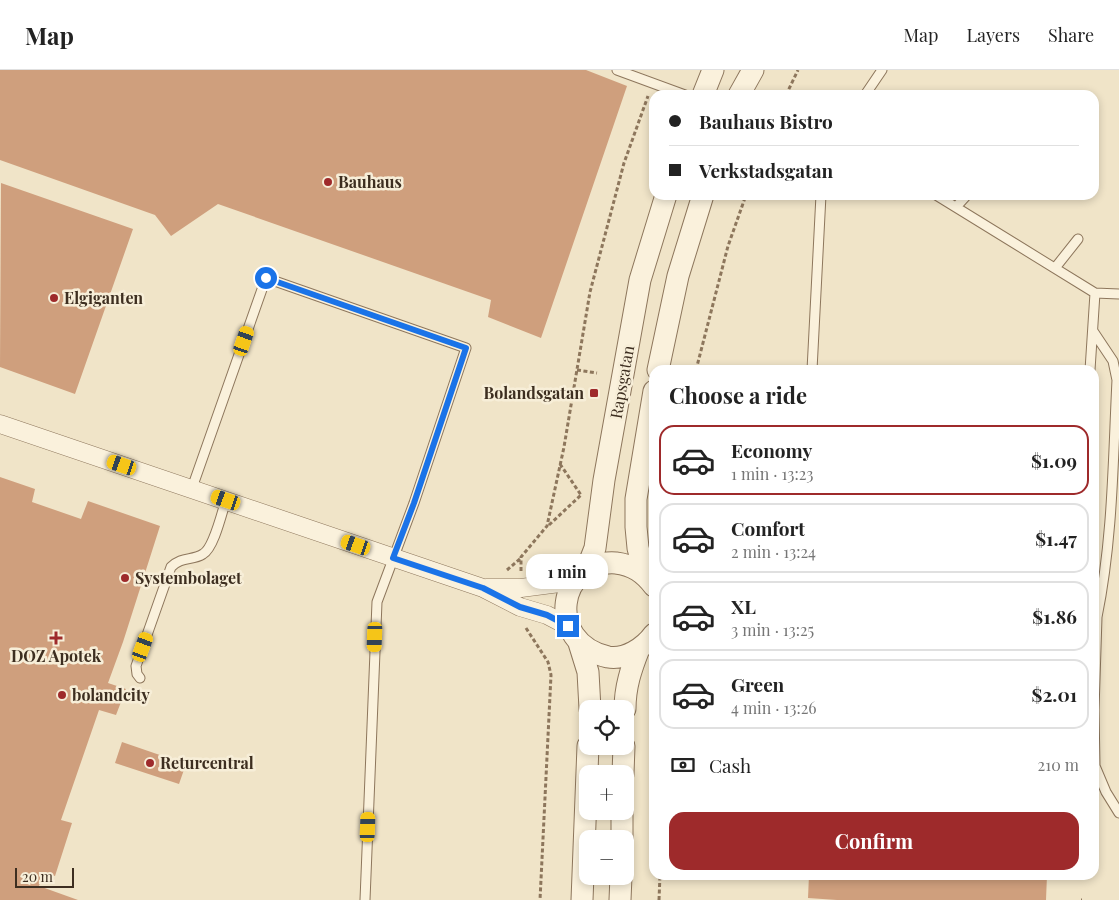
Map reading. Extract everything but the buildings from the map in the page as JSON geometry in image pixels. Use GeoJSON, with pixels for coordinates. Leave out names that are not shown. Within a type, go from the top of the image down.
{"type":"FeatureCollection","features":[{"type":"Feature","properties":{"kind":"street"},"geometry":{"type":"LineString","coordinates":[[705,90],[713,70]]}},
{"type":"Feature","properties":{"kind":"street"},"geometry":{"type":"LineString","coordinates":[[742,90],[752,70]]}},
{"type":"Feature","properties":{"kind":"street","name":"Rapsgatan"},"geometry":{"type":"LineString","coordinates":[[573,634],[565,609],[568,594],[581,576],[595,548],[604,480],[640,280],[664,200]]}},
{"type":"Feature","properties":{"kind":"street","name":"Rapsgatan"},"geometry":{"type":"LineString","coordinates":[[659,365],[678,276],[701,200]]}},
{"type":"Feature","properties":{"kind":"street","name":"Rapsgatan"},"geometry":{"type":"LineString","coordinates":[[649,421],[636,499],[636,526],[638,548],[649,576]]}},
{"type":"Feature","properties":{"kind":"street"},"geometry":{"type":"LineString","coordinates":[[0,424],[483,588],[520,607],[547,615],[573,634],[591,652],[611,657],[621,657],[649,639]]}},
{"type":"Feature","properties":{"kind":"street"},"geometry":{"type":"LineString","coordinates":[[483,588],[521,588],[581,576],[606,563],[627,564],[649,581]]}},
{"type":"Feature","properties":{"kind":"street"},"geometry":{"type":"LineString","coordinates":[[573,634],[588,672],[590,700]]}},
{"type":"Feature","properties":{"kind":"street"},"geometry":{"type":"LineString","coordinates":[[625,700],[630,670],[649,639]]}},
{"type":"Feature","properties":{"kind":"street"},"geometry":{"type":"LineString","coordinates":[[582,900],[588,755]]}},
{"type":"Feature","properties":{"kind":"street"},"geometry":{"type":"LineString","coordinates":[[620,900],[621,885]]}},
{"type":"Feature","properties":{"kind":"lane"},"geometry":{"type":"LineString","coordinates":[[617,70],[672,90]]}},
{"type":"Feature","properties":{"kind":"lane"},"geometry":{"type":"LineString","coordinates":[[868,90],[882,70]]}},
{"type":"Feature","properties":{"kind":"lane"},"geometry":{"type":"LineString","coordinates":[[812,365],[821,200]]}},
{"type":"Feature","properties":{"kind":"lane"},"geometry":{"type":"LineString","coordinates":[[944,200],[1095,293],[1119,294]]}},
{"type":"Feature","properties":{"kind":"lane"},"geometry":{"type":"LineString","coordinates":[[956,207],[962,200]]}},
{"type":"Feature","properties":{"kind":"lane"},"geometry":{"type":"LineString","coordinates":[[1056,268],[1078,239]]}},
{"type":"Feature","properties":{"kind":"lane"},"geometry":{"type":"LineString","coordinates":[[192,488],[266,278],[466,348],[414,503],[377,602],[365,900]]}},
{"type":"Feature","properties":{"kind":"lane"},"geometry":{"type":"LineString","coordinates":[[1090,365],[1095,293]]}},
{"type":"Feature","properties":{"kind":"lane"},"geometry":{"type":"LineString","coordinates":[[1092,331],[1113,361],[1117,380],[1109,529],[1104,583],[1099,600]]}},
{"type":"Feature","properties":{"kind":"lane"},"geometry":{"type":"LineString","coordinates":[[140,678],[137,674],[136,666],[171,567],[177,561],[204,554],[210,546],[226,500]]}},
{"type":"Feature","properties":{"kind":"lane"},"geometry":{"type":"LineString","coordinates":[[1099,775],[1106,792],[1119,813]]}},
{"type":"Feature","properties":{"kind":"path"},"geometry":{"type":"LineString","coordinates":[[788,90],[798,70]]}},
{"type":"Feature","properties":{"kind":"path"},"geometry":{"type":"LineString","coordinates":[[651,90],[653,83]]}},
{"type":"Feature","properties":{"kind":"path"},"geometry":{"type":"LineString","coordinates":[[521,588],[521,557],[547,526],[560,464],[590,292],[622,172],[649,94]]}},
{"type":"Feature","properties":{"kind":"path"},"geometry":{"type":"LineString","coordinates":[[697,365],[728,246],[744,200]]}},
{"type":"Feature","properties":{"kind":"path"},"geometry":{"type":"LineString","coordinates":[[577,370],[597,373]]}},
{"type":"Feature","properties":{"kind":"path"},"geometry":{"type":"LineString","coordinates":[[560,464],[581,495]]}},
{"type":"Feature","properties":{"kind":"path"},"geometry":{"type":"LineString","coordinates":[[520,607],[522,621],[548,662],[551,676],[540,900]]}},
{"type":"Feature","properties":{"kind":"path"},"geometry":{"type":"LineString","coordinates":[[659,900],[660,880]]}},
{"type":"Feature","properties":{"kind":"place","name":"Bauhaus"},"geometry":{"type":"Point","coordinates":[328,182]}},
{"type":"Feature","properties":{"kind":"place","name":"Elgiganten"},"geometry":{"type":"Point","coordinates":[54,298]}},
{"type":"Feature","properties":{"kind":"place","name":"Bolandsgatan"},"geometry":{"type":"Point","coordinates":[594,393]}},
{"type":"Feature","properties":{"kind":"place","name":"Systembolaget"},"geometry":{"type":"Point","coordinates":[125,578]}},
{"type":"Feature","properties":{"kind":"place","name":"DOZ Apotek"},"geometry":{"type":"Point","coordinates":[56,638]}},
{"type":"Feature","properties":{"kind":"place","name":"bolandcity"},"geometry":{"type":"Point","coordinates":[62,695]}},
{"type":"Feature","properties":{"kind":"place","name":"Returcentral"},"geometry":{"type":"Point","coordinates":[150,763]}},
{"type":"Feature","properties":{"kind":"route"},"geometry":{"type":"LineString","coordinates":[[266,278],[466,348],[414,503],[393,558],[483,588],[520,607],[547,615],[568,626]]}}]}
